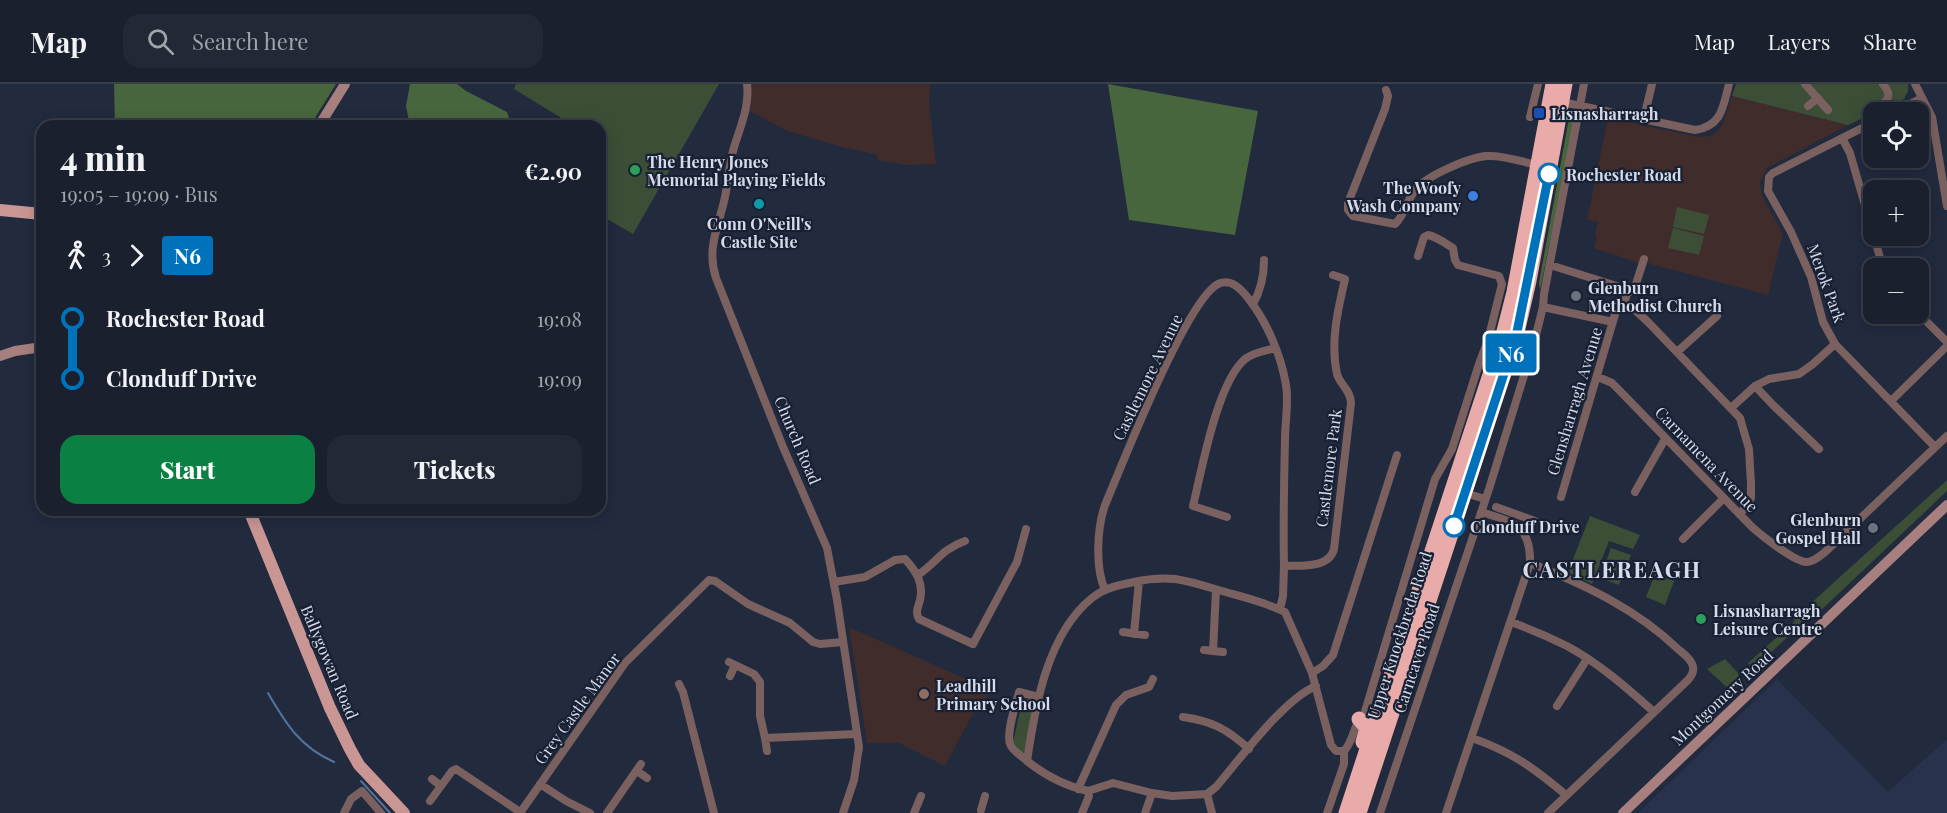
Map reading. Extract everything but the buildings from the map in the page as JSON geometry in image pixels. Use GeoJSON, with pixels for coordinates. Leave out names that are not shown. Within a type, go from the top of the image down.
{"type":"FeatureCollection","features":[{"type":"Feature","properties":{"kind":"highway","name":"Upper Knockbreda Road"},"geometry":{"type":"LineString","coordinates":[[1470,494],[1494,342],[1514,292],[1553,84]]}},
{"type":"Feature","properties":{"kind":"highway","name":"Upper Knockbreda Road"},"geometry":{"type":"LineString","coordinates":[[1346,813],[1373,718],[1470,494],[1523,309],[1571,103],[1565,84]]}},
{"type":"Feature","properties":{"kind":"highway"},"geometry":{"type":"LineString","coordinates":[[1571,103],[1572,84]]}},
{"type":"Feature","properties":{"kind":"highway","name":"Upper Knockbreda Road"},"geometry":{"type":"LineString","coordinates":[[1359,813],[1373,718]]}},
{"type":"Feature","properties":{"kind":"highway"},"geometry":{"type":"LineString","coordinates":[[1340,813],[1367,731],[1366,726],[1373,718]]}},
{"type":"Feature","properties":{"kind":"main road"},"geometry":{"type":"LineString","coordinates":[[0,210],[36,207]]}},
{"type":"Feature","properties":{"kind":"main road"},"geometry":{"type":"LineString","coordinates":[[0,210],[36,213]]}},
{"type":"Feature","properties":{"kind":"main road","name":"Ballygowan Road"},"geometry":{"type":"LineString","coordinates":[[251,516],[331,710],[350,749],[359,765],[404,813]]}},
{"type":"Feature","properties":{"kind":"street"},"geometry":{"type":"LineString","coordinates":[[323,120],[345,84]]}},
{"type":"Feature","properties":{"kind":"street","name":"Church Road"},"geometry":{"type":"LineString","coordinates":[[747,84],[746,112],[733,152],[723,204],[712,242],[711,262],[783,447],[822,532],[834,582],[859,747],[856,771],[843,813]]}},
{"type":"Feature","properties":{"kind":"street"},"geometry":{"type":"LineString","coordinates":[[1530,117],[1538,84]]}},
{"type":"Feature","properties":{"kind":"street"},"geometry":{"type":"LineString","coordinates":[[1535,521],[1481,512],[1470,494],[1534,343],[1550,265],[1571,103],[1584,84]]}},
{"type":"Feature","properties":{"kind":"street"},"geometry":{"type":"LineString","coordinates":[[1644,118],[1652,84]]}},
{"type":"Feature","properties":{"kind":"street"},"geometry":{"type":"LineString","coordinates":[[1571,103],[1695,130],[1711,126],[1717,120],[1729,84]]}},
{"type":"Feature","properties":{"kind":"street"},"geometry":{"type":"LineString","coordinates":[[1805,84],[1828,110]]}},
{"type":"Feature","properties":{"kind":"street"},"geometry":{"type":"LineString","coordinates":[[1883,84],[1890,96]]}},
{"type":"Feature","properties":{"kind":"street"},"geometry":{"type":"LineString","coordinates":[[1915,84],[1932,117],[1943,159],[1947,206]]}},
{"type":"Feature","properties":{"kind":"street"},"geometry":{"type":"LineString","coordinates":[[1386,90],[1387,103],[1348,203],[1348,210],[1353,216],[1389,224],[1397,223],[1407,202],[1419,185],[1472,159],[1494,156],[1538,165]]}},
{"type":"Feature","properties":{"kind":"street"},"geometry":{"type":"LineString","coordinates":[[1808,106],[1818,98]]}},
{"type":"Feature","properties":{"kind":"street"},"geometry":{"type":"LineString","coordinates":[[1914,102],[1922,98]]}},
{"type":"Feature","properties":{"kind":"street","name":"Merok Park"},"geometry":{"type":"LineString","coordinates":[[1863,128],[1773,173],[1767,183],[1773,201],[1791,232],[1811,277],[1823,322],[1835,344],[1935,447]]}},
{"type":"Feature","properties":{"kind":"street"},"geometry":{"type":"LineString","coordinates":[[1842,138],[1850,153],[1880,258]]}},
{"type":"Feature","properties":{"kind":"street","name":"Upper Knockbreda Road"},"geometry":{"type":"LineString","coordinates":[[1373,718],[1435,479],[1452,449],[1494,342],[1502,284],[1501,278],[1492,273],[1458,265],[1455,260],[1456,245],[1444,244],[1438,238],[1428,235],[1424,237],[1418,256]]}},
{"type":"Feature","properties":{"kind":"street"},"geometry":{"type":"LineString","coordinates":[[1253,304],[1261,284],[1264,260]]}},
{"type":"Feature","properties":{"kind":"street","name":"Glensharragh Avenue"},"geometry":{"type":"LineString","coordinates":[[1561,497],[1616,312],[1624,305],[1627,293],[1634,290],[1644,260]]}},
{"type":"Feature","properties":{"kind":"street"},"geometry":{"type":"LineString","coordinates":[[1550,265],[1620,287],[1627,293]]}},
{"type":"Feature","properties":{"kind":"street","name":"Castlemore Park"},"geometry":{"type":"LineString","coordinates":[[1284,566],[1325,562],[1331,557],[1334,549],[1351,399],[1339,378],[1335,356],[1336,316],[1345,279],[1333,275]]}},
{"type":"Feature","properties":{"kind":"street","name":"Castlemore Avenue"},"geometry":{"type":"LineString","coordinates":[[1105,590],[1101,582],[1100,520],[1179,339],[1205,298],[1220,283],[1227,282],[1235,284],[1253,304],[1264,322],[1275,348],[1286,386],[1284,566],[1280,609]]}},
{"type":"Feature","properties":{"kind":"street"},"geometry":{"type":"LineString","coordinates":[[1624,305],[1633,308],[1648,322],[1740,418],[1749,449],[1751,498],[1740,515]]}},
{"type":"Feature","properties":{"kind":"street"},"geometry":{"type":"LineString","coordinates":[[1543,307],[1613,322]]}},
{"type":"Feature","properties":{"kind":"street"},"geometry":{"type":"LineString","coordinates":[[1677,352],[1717,316]]}},
{"type":"Feature","properties":{"kind":"street"},"geometry":{"type":"LineString","coordinates":[[1891,401],[1947,344],[1928,324]]}},
{"type":"Feature","properties":{"kind":"street"},"geometry":{"type":"LineString","coordinates":[[1731,408],[1755,386],[1769,379],[1799,374],[1814,364],[1835,344]]}},
{"type":"Feature","properties":{"kind":"street"},"geometry":{"type":"LineString","coordinates":[[0,356],[36,347]]}},
{"type":"Feature","properties":{"kind":"street"},"geometry":{"type":"LineString","coordinates":[[1227,517],[1193,506],[1222,399],[1239,365],[1254,354],[1275,348]]}},
{"type":"Feature","properties":{"kind":"street","name":"Carnamena Avenue"},"geometry":{"type":"LineString","coordinates":[[1598,377],[1612,383],[1764,537],[1801,561],[1815,560],[1824,553],[1935,447]]}},
{"type":"Feature","properties":{"kind":"street"},"geometry":{"type":"LineString","coordinates":[[1755,386],[1819,449]]}},
{"type":"Feature","properties":{"kind":"street"},"geometry":{"type":"LineString","coordinates":[[1935,447],[1947,435]]}},
{"type":"Feature","properties":{"kind":"street"},"geometry":{"type":"LineString","coordinates":[[1635,492],[1665,439]]}},
{"type":"Feature","properties":{"kind":"street"},"geometry":{"type":"LineString","coordinates":[[1312,673],[1323,666],[1333,655],[1397,455]]}},
{"type":"Feature","properties":{"kind":"street"},"geometry":{"type":"LineString","coordinates":[[1683,539],[1724,498]]}},
{"type":"Feature","properties":{"kind":"street","name":"Montgomery Road"},"geometry":{"type":"LineString","coordinates":[[1623,813],[1947,505]]}},
{"type":"Feature","properties":{"kind":"street"},"geometry":{"type":"LineString","coordinates":[[1446,813],[1530,563],[1527,537],[1496,507]]}},
{"type":"Feature","properties":{"kind":"street","name":"Carncaver Road"},"geometry":{"type":"LineString","coordinates":[[1380,813],[1481,512]]}},
{"type":"Feature","properties":{"kind":"street"},"geometry":{"type":"LineString","coordinates":[[834,582],[865,577],[898,558],[908,562],[918,575],[921,591],[916,614],[919,619],[977,646],[1017,562],[1026,530]]}},
{"type":"Feature","properties":{"kind":"street"},"geometry":{"type":"LineString","coordinates":[[918,575],[946,550],[965,541]]}},
{"type":"Feature","properties":{"kind":"street"},"geometry":{"type":"LineString","coordinates":[[1530,563],[1581,584],[1616,603],[1672,643],[1692,663],[1693,674],[1548,813]]}},
{"type":"Feature","properties":{"kind":"street"},"geometry":{"type":"LineString","coordinates":[[1027,761],[1039,697],[1054,651],[1064,630],[1092,598],[1113,586],[1139,581],[1173,579],[1285,612],[1312,673],[1331,745],[1338,753],[1344,751],[1373,718]]}},
{"type":"Feature","properties":{"kind":"street","name":"Grey Castle Manor"},"geometry":{"type":"LineString","coordinates":[[520,812],[626,663],[709,580],[715,581],[748,604],[790,623],[813,642],[820,644],[843,642]]}},
{"type":"Feature","properties":{"kind":"street"},"geometry":{"type":"LineString","coordinates":[[1134,634],[1139,581]]}},
{"type":"Feature","properties":{"kind":"street"},"geometry":{"type":"LineString","coordinates":[[1216,590],[1208,650],[1223,652]]}},
{"type":"Feature","properties":{"kind":"street"},"geometry":{"type":"LineString","coordinates":[[1511,622],[1561,643],[1587,659],[1617,680],[1654,712]]}},
{"type":"Feature","properties":{"kind":"street"},"geometry":{"type":"LineString","coordinates":[[1124,632],[1145,635]]}},
{"type":"Feature","properties":{"kind":"street"},"geometry":{"type":"LineString","coordinates":[[1557,706],[1587,659]]}},
{"type":"Feature","properties":{"kind":"street"},"geometry":{"type":"LineString","coordinates":[[730,676],[732,663],[754,674],[760,682],[760,716],[767,751]]}},
{"type":"Feature","properties":{"kind":"street"},"geometry":{"type":"LineString","coordinates":[[1078,789],[1116,705],[1126,695],[1149,687],[1153,679]]}},
{"type":"Feature","properties":{"kind":"street"},"geometry":{"type":"LineString","coordinates":[[679,684],[683,692],[711,810]]}},
{"type":"Feature","properties":{"kind":"street"},"geometry":{"type":"LineString","coordinates":[[1039,697],[1019,692],[1010,731],[1010,744],[1014,750],[1048,777],[1067,786],[1088,791],[1113,783],[1172,796],[1207,794],[1216,787],[1279,714],[1306,690],[1316,686]]}},
{"type":"Feature","properties":{"kind":"street"},"geometry":{"type":"LineString","coordinates":[[1183,717],[1217,725],[1229,731],[1249,748]]}},
{"type":"Feature","properties":{"kind":"street"},"geometry":{"type":"LineString","coordinates":[[765,738],[857,734]]}},
{"type":"Feature","properties":{"kind":"street"},"geometry":{"type":"LineString","coordinates":[[1472,738],[1502,748],[1525,762],[1566,795]]}},
{"type":"Feature","properties":{"kind":"street"},"geometry":{"type":"LineString","coordinates":[[1327,813],[1344,764],[1344,751]]}},
{"type":"Feature","properties":{"kind":"street"},"geometry":{"type":"LineString","coordinates":[[607,813],[639,767],[646,778]]}},
{"type":"Feature","properties":{"kind":"street"},"geometry":{"type":"LineString","coordinates":[[430,801],[452,771],[456,770],[520,812]]}},
{"type":"Feature","properties":{"kind":"street"},"geometry":{"type":"LineString","coordinates":[[432,779],[441,786]]}},
{"type":"Feature","properties":{"kind":"street","name":"Grey Castle Manor"},"geometry":{"type":"LineString","coordinates":[[540,784],[590,813]]}},
{"type":"Feature","properties":{"kind":"street"},"geometry":{"type":"LineString","coordinates":[[344,813],[351,799],[362,791],[381,813]]}},
{"type":"Feature","properties":{"kind":"street"},"geometry":{"type":"LineString","coordinates":[[1082,813],[1089,796],[1088,791]]}},
{"type":"Feature","properties":{"kind":"street"},"geometry":{"type":"LineString","coordinates":[[1145,813],[1152,793]]}},
{"type":"Feature","properties":{"kind":"street"},"geometry":{"type":"LineString","coordinates":[[1207,794],[1212,813]]}},
{"type":"Feature","properties":{"kind":"street"},"geometry":{"type":"LineString","coordinates":[[914,813],[921,796]]}},
{"type":"Feature","properties":{"kind":"street"},"geometry":{"type":"LineString","coordinates":[[982,812],[985,796]]}},
{"type":"Feature","properties":{"kind":"shaded area"},"geometry":{"type":"Polygon","coordinates":[[[750,84],[930,84],[929,103],[936,164],[907,165],[877,160],[878,155],[785,130],[748,110],[750,84]]]}},
{"type":"Feature","properties":{"kind":"shaded area"},"geometry":{"type":"Polygon","coordinates":[[[1732,96],[1848,125],[1767,168],[1760,182],[1762,196],[1783,234],[1768,295],[1650,264],[1646,259],[1638,263],[1594,248],[1598,222],[1587,220],[1608,118],[1699,137],[1709,136],[1718,131],[1723,123],[1732,96]]]}},
{"type":"Feature","properties":{"kind":"shaded area","name":"Leadhill Primary School"},"geometry":{"type":"Polygon","coordinates":[[[849,627],[993,691],[977,706],[945,766],[899,743],[867,743],[849,627]]]}},
{"type":"Feature","properties":{"kind":"shaded area"},"geometry":{"type":"Polygon","coordinates":[[[1777,679],[1888,792],[1947,739],[1947,813],[1638,813],[1777,679]]]}},
{"type":"Feature","properties":{"kind":"green space"},"geometry":{"type":"Polygon","coordinates":[[[114,84],[336,84],[314,120],[115,120],[114,84]]]}},
{"type":"Feature","properties":{"kind":"green space"},"geometry":{"type":"Polygon","coordinates":[[[410,84],[457,84],[507,112],[510,120],[409,120],[406,106],[410,84]]]}},
{"type":"Feature","properties":{"kind":"green space","name":"The Henry Jones Memorial Playing Fields"},"geometry":{"type":"Polygon","coordinates":[[[516,84],[719,84],[633,234],[606,218],[606,120],[565,120],[514,89],[516,84]]]}},
{"type":"Feature","properties":{"kind":"green space"},"geometry":{"type":"Polygon","coordinates":[[[1108,84],[1258,111],[1235,235],[1129,220],[1108,84]]]}},
{"type":"Feature","properties":{"kind":"green space"},"geometry":{"type":"Polygon","coordinates":[[[1736,84],[1908,84],[1908,91],[1904,99],[1898,102],[1863,102],[1863,118],[1848,125],[1732,96],[1736,84]]]}},
{"type":"Feature","properties":{"kind":"green space"},"geometry":{"type":"Polygon","coordinates":[[[1569,118],[1574,119],[1574,123],[1540,290],[1539,283],[1569,118]]]}},
{"type":"Feature","properties":{"kind":"green space"},"geometry":{"type":"Polygon","coordinates":[[[1677,207],[1709,215],[1704,234],[1673,227],[1677,207]]]}},
{"type":"Feature","properties":{"kind":"green space"},"geometry":{"type":"Polygon","coordinates":[[[1673,228],[1704,236],[1699,255],[1668,248],[1673,228]]]}},
{"type":"Feature","properties":{"kind":"green space"},"geometry":{"type":"Polygon","coordinates":[[[1947,480],[1947,491],[1817,614],[1809,605],[1947,480]]]}},
{"type":"Feature","properties":{"kind":"green space"},"geometry":{"type":"Polygon","coordinates":[[[1590,516],[1640,535],[1633,549],[1609,541],[1592,584],[1568,572],[1590,516]]]}},
{"type":"Feature","properties":{"kind":"green space"},"geometry":{"type":"Polygon","coordinates":[[[1611,548],[1631,555],[1619,585],[1600,578],[1611,548]]]}},
{"type":"Feature","properties":{"kind":"green space"},"geometry":{"type":"Polygon","coordinates":[[[1657,569],[1676,576],[1665,605],[1646,597],[1657,569]]]}},
{"type":"Feature","properties":{"kind":"green space"},"geometry":{"type":"Polygon","coordinates":[[[1796,610],[1803,611],[1801,614],[1806,620],[1757,665],[1750,665],[1748,663],[1795,621],[1792,617],[1786,619],[1796,610]]]}},
{"type":"Feature","properties":{"kind":"green space"},"geometry":{"type":"Polygon","coordinates":[[[1725,659],[1738,673],[1740,684],[1732,692],[1707,669],[1725,659]]]}},
{"type":"Feature","properties":{"kind":"green space"},"geometry":{"type":"Polygon","coordinates":[[[1027,699],[1034,705],[1023,754],[1013,743],[1022,702],[1027,699]]]}},
{"type":"Feature","properties":{"kind":"waterway"},"geometry":{"type":"LineString","coordinates":[[268,693],[295,734],[312,749],[334,762]]}},
{"type":"Feature","properties":{"kind":"waterway"},"geometry":{"type":"LineString","coordinates":[[361,781],[390,813]]}},
{"type":"Feature","properties":{"kind":"bus line","name":"N6"},"geometry":{"type":"LineString","coordinates":[[1454,526],[1516,337],[1549,174]]}},
{"type":"Feature","properties":{"kind":"place","name":"Lisnasharragh"},"geometry":{"type":"Point","coordinates":[1539,113]}},
{"type":"Feature","properties":{"kind":"place","name":"The Henry Jones Memorial Playing Fields"},"geometry":{"type":"Point","coordinates":[635,170]}},
{"type":"Feature","properties":{"kind":"place","name":"Rochester Road"},"geometry":{"type":"Point","coordinates":[1549,174]}},
{"type":"Feature","properties":{"kind":"place","name":"The Woofy Wash Company"},"geometry":{"type":"Point","coordinates":[1473,196]}},
{"type":"Feature","properties":{"kind":"place","name":"Conn O'Neill's Castle Site"},"geometry":{"type":"Point","coordinates":[759,204]}},
{"type":"Feature","properties":{"kind":"place","name":"Glenburn Methodist Church"},"geometry":{"type":"Point","coordinates":[1576,296]}},
{"type":"Feature","properties":{"kind":"place","name":"Clonduff Drive"},"geometry":{"type":"Point","coordinates":[1454,526]}},
{"type":"Feature","properties":{"kind":"place","name":"Glenburn Gospel Hall"},"geometry":{"type":"Point","coordinates":[1873,528]}},
{"type":"Feature","properties":{"kind":"place","name":"Lisnasharragh Leisure Centre"},"geometry":{"type":"Point","coordinates":[1701,619]}},
{"type":"Feature","properties":{"kind":"place","name":"Leadhill Primary School"},"geometry":{"type":"Point","coordinates":[924,694]}},
{"type":"Feature","properties":{"kind":"district","name":"CASTLEREAGH"},"geometry":{"type":"Point","coordinates":[1612,569]}}]}
